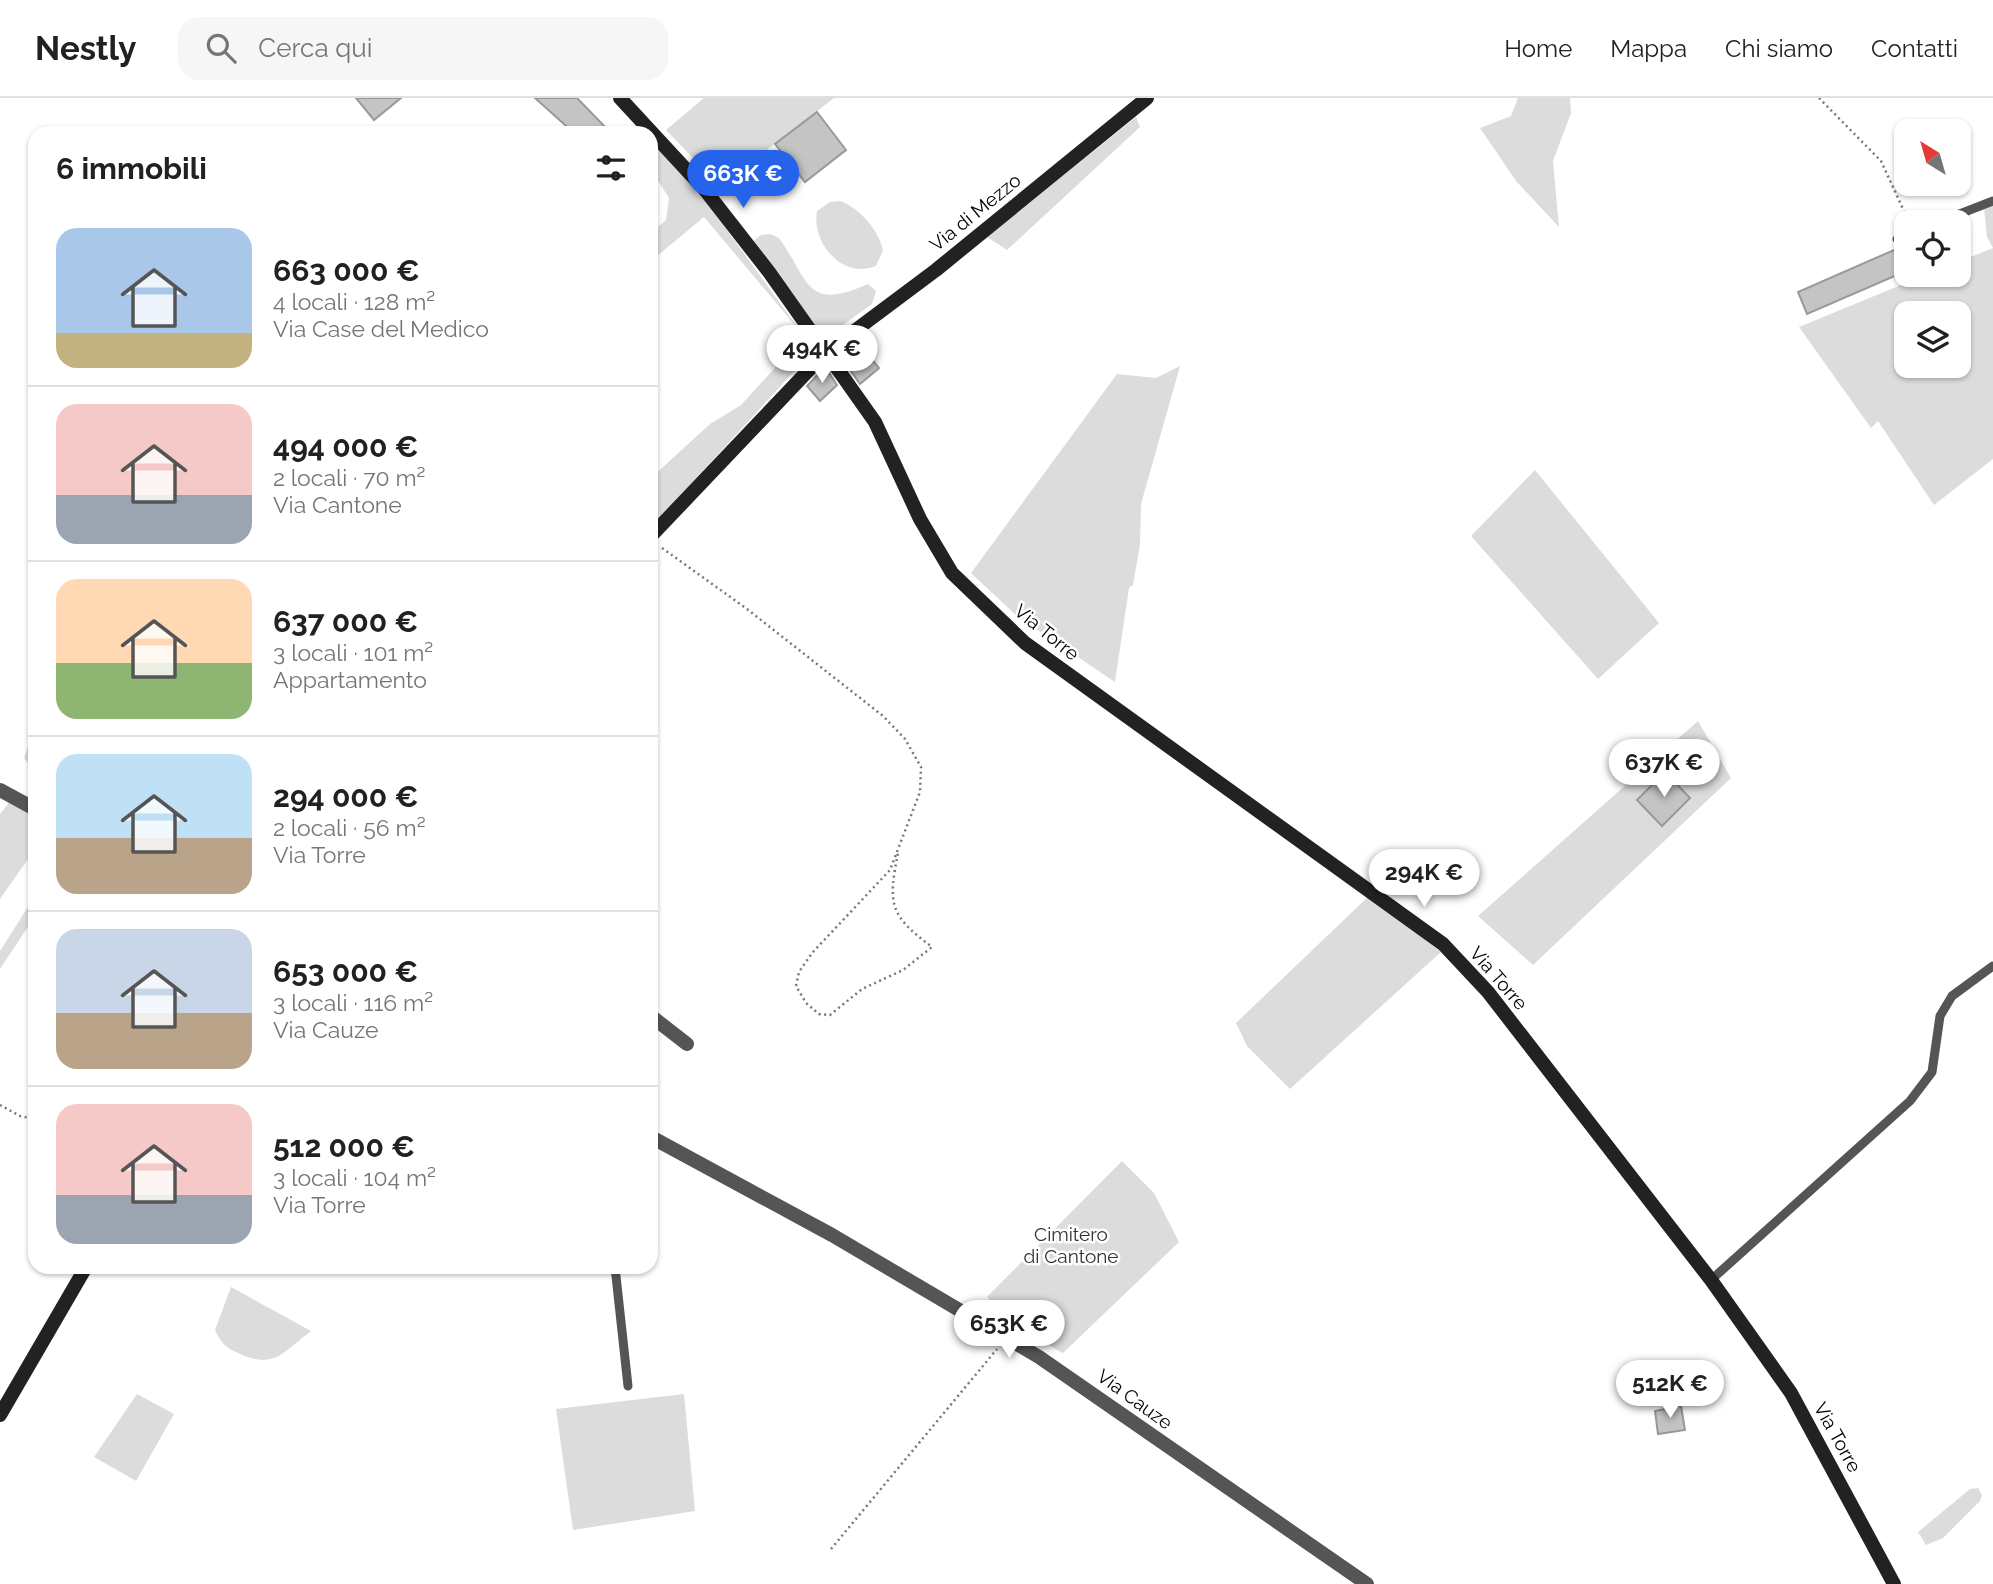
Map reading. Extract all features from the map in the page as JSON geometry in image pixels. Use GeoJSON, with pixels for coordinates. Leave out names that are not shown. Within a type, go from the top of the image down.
{"type":"FeatureCollection","features":[{"type":"Feature","properties":{"kind":"main road","name":"Via Torre"},"geometry":{"type":"LineString","coordinates":[[620,98],[646,126]]}},
{"type":"Feature","properties":{"kind":"main road","name":"Via di Mezzo"},"geometry":{"type":"LineString","coordinates":[[658,539],[825,353],[936,270],[1147,98]]}},
{"type":"Feature","properties":{"kind":"main road","name":"Via Torre"},"geometry":{"type":"LineString","coordinates":[[658,139],[705,190],[769,272],[875,422],[920,519],[952,573],[1025,643],[1443,944],[1488,992],[1711,1280],[1791,1393],[1894,1584]]}},
{"type":"Feature","properties":{"kind":"main road"},"geometry":{"type":"LineString","coordinates":[[0,1415],[82,1274]]}},
{"type":"Feature","properties":{"kind":"street"},"geometry":{"type":"LineString","coordinates":[[0,790],[28,805]]}},
{"type":"Feature","properties":{"kind":"street"},"geometry":{"type":"LineString","coordinates":[[658,1021],[687,1044]]}},
{"type":"Feature","properties":{"kind":"street","name":"Via Cauze"},"geometry":{"type":"LineString","coordinates":[[658,1141],[832,1235],[1095,1393],[1201,1472],[1367,1584]]}},
{"type":"Feature","properties":{"kind":"lane"},"geometry":{"type":"LineString","coordinates":[[1970,210],[1993,201]]}},
{"type":"Feature","properties":{"kind":"lane"},"geometry":{"type":"LineString","coordinates":[[1711,1280],[1910,1101],[1932,1072],[1940,1016],[1952,996],[1993,966]]}},
{"type":"Feature","properties":{"kind":"lane"},"geometry":{"type":"LineString","coordinates":[[616,1274],[628,1386]]}},
{"type":"Feature","properties":{"kind":"path"},"geometry":{"type":"LineString","coordinates":[[1819,98],[1881,161],[1903,210]]}},
{"type":"Feature","properties":{"kind":"path"},"geometry":{"type":"LineString","coordinates":[[658,543],[883,716],[905,739],[921,767],[920,792],[890,870],[812,953],[799,972],[796,986],[806,1003],[819,1014],[830,1016],[862,989],[903,970],[932,947],[896,914],[890,892],[898,853]]}},
{"type":"Feature","properties":{"kind":"path"},"geometry":{"type":"LineString","coordinates":[[0,1105],[28,1118]]}},
{"type":"Feature","properties":{"kind":"path"},"geometry":{"type":"LineString","coordinates":[[831,1549],[1006,1338]]}},
{"type":"Feature","properties":{"kind":"green space"},"geometry":{"type":"Polygon","coordinates":[[[704,98],[834,98],[720,186],[666,130],[704,98]]]}},
{"type":"Feature","properties":{"kind":"green space"},"geometry":{"type":"Polygon","coordinates":[[[1518,98],[1570,98],[1571,113],[1553,161],[1559,227],[1516,181],[1480,128],[1511,116],[1518,98]]]}},
{"type":"Feature","properties":{"kind":"green space"},"geometry":{"type":"Polygon","coordinates":[[[1136,117],[1140,127],[1007,250],[987,237],[1136,117]]]}},
{"type":"Feature","properties":{"kind":"green space"},"geometry":{"type":"Polygon","coordinates":[[[658,148],[713,211],[804,336],[704,217],[658,255],[658,227],[666,220],[669,198],[658,181],[658,148]]]}},
{"type":"Feature","properties":{"kind":"green space"},"geometry":{"type":"Polygon","coordinates":[[[841,201],[862,215],[881,242],[883,250],[876,266],[852,268],[832,256],[824,246],[816,223],[817,211],[830,202],[841,201]]]}},
{"type":"Feature","properties":{"kind":"green space"},"geometry":{"type":"Polygon","coordinates":[[[1993,204],[1993,248],[1987,237],[1984,208],[1993,204]]]}},
{"type":"Feature","properties":{"kind":"green space"},"geometry":{"type":"Polygon","coordinates":[[[770,234],[779,238],[811,288],[832,295],[868,284],[876,291],[872,304],[819,342],[751,243],[761,235],[770,234]]]}},
{"type":"Feature","properties":{"kind":"green space"},"geometry":{"type":"Polygon","coordinates":[[[1993,248],[1993,459],[1934,505],[1878,421],[1871,428],[1799,327],[1896,287],[1971,287],[1971,257],[1993,248]]]}},
{"type":"Feature","properties":{"kind":"green space"},"geometry":{"type":"Polygon","coordinates":[[[804,336],[812,352],[658,519],[658,472],[710,424],[741,405],[804,336]]]}},
{"type":"Feature","properties":{"kind":"green space"},"geometry":{"type":"Polygon","coordinates":[[[1180,366],[1141,504],[1140,544],[1133,585],[1129,588],[1115,682],[1017,616],[971,573],[1117,374],[1156,378],[1180,366]]]}},
{"type":"Feature","properties":{"kind":"green space"},"geometry":{"type":"Polygon","coordinates":[[[1535,470],[1659,623],[1598,679],[1471,536],[1535,470]]]}},
{"type":"Feature","properties":{"kind":"green space"},"geometry":{"type":"Polygon","coordinates":[[[1698,721],[1731,778],[1533,965],[1478,916],[1698,721]]]}},
{"type":"Feature","properties":{"kind":"green space"},"geometry":{"type":"Polygon","coordinates":[[[28,746],[28,763],[24,758],[28,746]]]}},
{"type":"Feature","properties":{"kind":"green space"},"geometry":{"type":"Polygon","coordinates":[[[12,799],[28,809],[28,859],[0,899],[0,814],[12,799]]]}},
{"type":"Feature","properties":{"kind":"green space"},"geometry":{"type":"Polygon","coordinates":[[[1370,895],[1441,952],[1290,1089],[1247,1046],[1236,1023],[1370,895]]]}},
{"type":"Feature","properties":{"kind":"green space"},"geometry":{"type":"Polygon","coordinates":[[[28,907],[28,927],[0,969],[0,951],[28,907]]]}},
{"type":"Feature","properties":{"kind":"green space","name":"Cimitero di Cantone"},"geometry":{"type":"Polygon","coordinates":[[[1122,1161],[1154,1193],[1179,1242],[1063,1353],[1020,1329],[987,1297],[1122,1161]]]}},
{"type":"Feature","properties":{"kind":"green space"},"geometry":{"type":"Polygon","coordinates":[[[231,1287],[311,1331],[277,1357],[261,1360],[234,1351],[224,1344],[215,1330],[231,1287]]]}},
{"type":"Feature","properties":{"kind":"green space"},"geometry":{"type":"Polygon","coordinates":[[[137,1394],[174,1414],[136,1481],[94,1457],[137,1394]]]}},
{"type":"Feature","properties":{"kind":"green space"},"geometry":{"type":"Polygon","coordinates":[[[684,1394],[695,1511],[573,1530],[556,1409],[684,1394]]]}},
{"type":"Feature","properties":{"kind":"green space"},"geometry":{"type":"Polygon","coordinates":[[[1978,1488],[1982,1495],[1980,1501],[1943,1538],[1926,1545],[1918,1532],[1970,1489],[1978,1488]]]}},
{"type":"Feature","properties":{"kind":"building"},"geometry":{"type":"Polygon","coordinates":[[[356,98],[401,98],[374,120],[356,98]]]}},
{"type":"Feature","properties":{"kind":"building"},"geometry":{"type":"Polygon","coordinates":[[[535,98],[577,98],[604,126],[566,126],[535,98]]]}},
{"type":"Feature","properties":{"kind":"building"},"geometry":{"type":"Polygon","coordinates":[[[817,112],[846,150],[805,182],[775,144],[817,112]]]}},
{"type":"Feature","properties":{"kind":"building"},"geometry":{"type":"Polygon","coordinates":[[[1894,250],[1894,276],[1807,314],[1798,292],[1894,250]]]}},
{"type":"Feature","properties":{"kind":"building"},"geometry":{"type":"Polygon","coordinates":[[[857,341],[879,368],[860,384],[839,354],[857,341]]]}},
{"type":"Feature","properties":{"kind":"building"},"geometry":{"type":"Polygon","coordinates":[[[825,367],[837,385],[820,401],[807,386],[825,367]]]}},
{"type":"Feature","properties":{"kind":"building"},"geometry":{"type":"Polygon","coordinates":[[[1665,772],[1690,798],[1662,826],[1637,800],[1665,772]]]}},
{"type":"Feature","properties":{"kind":"building"},"geometry":{"type":"Polygon","coordinates":[[[1681,1406],[1685,1430],[1658,1434],[1655,1411],[1681,1406]]]}}]}
